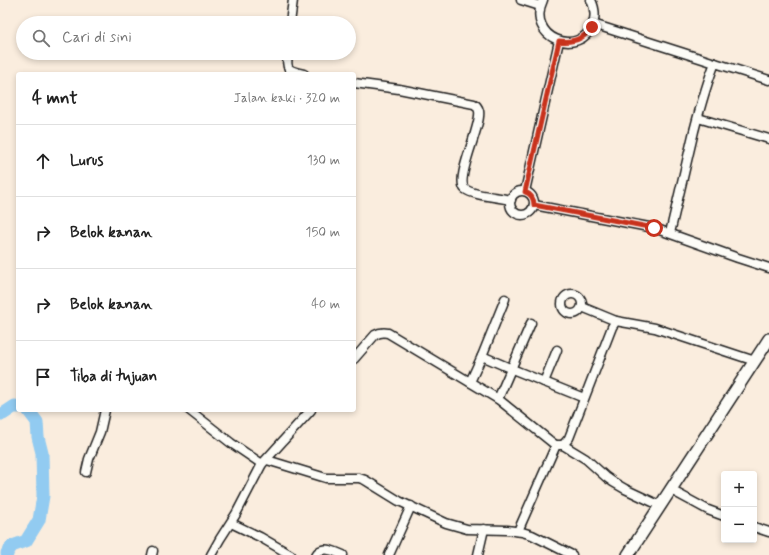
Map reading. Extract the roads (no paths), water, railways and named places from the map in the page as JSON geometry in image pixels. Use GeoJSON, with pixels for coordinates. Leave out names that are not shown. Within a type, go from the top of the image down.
{"type":"FeatureCollection","features":[{"type":"Feature","properties":{"kind":"main road"},"geometry":{"type":"LineString","coordinates":[[628,555],[769,339]]}},
{"type":"Feature","properties":{"kind":"street"},"geometry":{"type":"LineString","coordinates":[[291,16],[293,0]]}},
{"type":"Feature","properties":{"kind":"street"},"geometry":{"type":"LineString","coordinates":[[521,0],[541,3],[539,16],[542,27],[549,35],[559,41],[570,42],[589,32],[595,17],[595,11],[591,0]]}},
{"type":"Feature","properties":{"kind":"street"},"geometry":{"type":"LineString","coordinates":[[593,24],[769,80]]}},
{"type":"Feature","properties":{"kind":"street"},"geometry":{"type":"LineString","coordinates":[[525,192],[559,41]]}},
{"type":"Feature","properties":{"kind":"street"},"geometry":{"type":"LineString","coordinates":[[287,60],[288,68],[294,72]]}},
{"type":"Feature","properties":{"kind":"street"},"geometry":{"type":"LineString","coordinates":[[670,233],[684,170],[709,79],[715,63]]}},
{"type":"Feature","properties":{"kind":"street"},"geometry":{"type":"LineString","coordinates":[[356,83],[399,89],[476,105],[479,112],[479,117],[467,158],[463,186],[464,188],[475,193],[511,200]]}},
{"type":"Feature","properties":{"kind":"street"},"geometry":{"type":"LineString","coordinates":[[698,118],[769,139]]}},
{"type":"Feature","properties":{"kind":"street"},"geometry":{"type":"LineString","coordinates":[[520,191],[529,193],[534,200],[532,211],[523,215],[514,212],[510,206],[511,200],[513,196],[520,191]]}},
{"type":"Feature","properties":{"kind":"street"},"geometry":{"type":"LineString","coordinates":[[534,205],[654,228],[769,268]]}},
{"type":"Feature","properties":{"kind":"street"},"geometry":{"type":"LineString","coordinates":[[470,382],[505,299]]}},
{"type":"Feature","properties":{"kind":"street"},"geometry":{"type":"LineString","coordinates":[[582,307],[616,321],[655,328],[755,361]]}},
{"type":"Feature","properties":{"kind":"street"},"geometry":{"type":"LineString","coordinates":[[518,531],[560,445],[569,438],[612,327],[616,321]]}},
{"type":"Feature","properties":{"kind":"street"},"geometry":{"type":"LineString","coordinates":[[498,399],[531,323]]}},
{"type":"Feature","properties":{"kind":"street"},"geometry":{"type":"LineString","coordinates":[[356,357],[376,335],[384,332],[388,333],[498,399],[560,445],[586,458],[613,482],[661,506]]}},
{"type":"Feature","properties":{"kind":"street"},"geometry":{"type":"LineString","coordinates":[[544,382],[557,350]]}},
{"type":"Feature","properties":{"kind":"street"},"geometry":{"type":"LineString","coordinates":[[482,356],[584,398]]}},
{"type":"Feature","properties":{"kind":"street"},"geometry":{"type":"LineString","coordinates":[[86,472],[91,453],[100,432],[105,412]]}},
{"type":"Feature","properties":{"kind":"street"},"geometry":{"type":"LineString","coordinates":[[192,412],[231,443],[265,462],[326,478],[359,478],[374,485],[392,497],[446,523],[467,529],[518,531],[532,535],[572,555]]}},
{"type":"Feature","properties":{"kind":"street"},"geometry":{"type":"LineString","coordinates":[[211,555],[231,523],[265,462],[309,412]]}},
{"type":"Feature","properties":{"kind":"street"},"geometry":{"type":"LineString","coordinates":[[671,490],[708,510],[721,515]]}},
{"type":"Feature","properties":{"kind":"street"},"geometry":{"type":"LineString","coordinates":[[389,555],[411,506]]}},
{"type":"Feature","properties":{"kind":"street"},"geometry":{"type":"LineString","coordinates":[[231,523],[260,537],[291,555]]}},
{"type":"Feature","properties":{"kind":"street"},"geometry":{"type":"LineString","coordinates":[[757,528],[769,532]]}},
{"type":"Feature","properties":{"kind":"street"},"geometry":{"type":"LineString","coordinates":[[478,555],[484,529]]}},
{"type":"Feature","properties":{"kind":"street"},"geometry":{"type":"LineString","coordinates":[[316,555],[321,550],[326,549],[343,555]]}},
{"type":"Feature","properties":{"kind":"waterway"},"geometry":{"type":"LineString","coordinates":[[0,414],[3,414],[16,406]]}},
{"type":"Feature","properties":{"kind":"waterway"},"geometry":{"type":"LineString","coordinates":[[7,555],[12,546],[26,541],[39,520],[43,496],[42,453],[38,437],[37,422],[30,412]]}}]}
